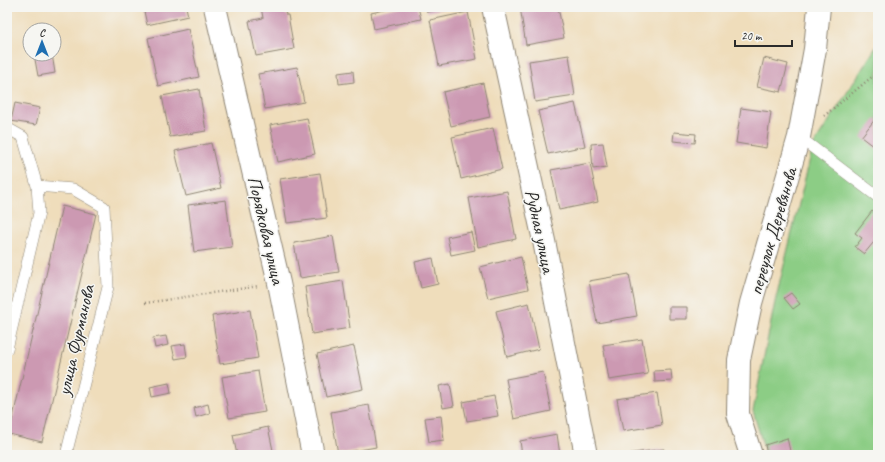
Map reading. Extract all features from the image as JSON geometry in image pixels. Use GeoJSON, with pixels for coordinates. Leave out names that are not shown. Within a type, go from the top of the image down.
{"type":"FeatureCollection","features":[{"type":"Feature","properties":{"kind":"street","name":"Порядковая улица"},"geometry":{"type":"LineString","coordinates":[[215,7],[280,283],[313,455]]}},
{"type":"Feature","properties":{"kind":"street","name":"Рудная улица"},"geometry":{"type":"LineString","coordinates":[[493,7],[544,241],[586,455]]}},
{"type":"Feature","properties":{"kind":"street","name":"переулок Деревянова"},"geometry":{"type":"LineString","coordinates":[[750,455],[738,414],[739,360],[751,303],[799,137],[815,49],[819,7]]}},
{"type":"Feature","properties":{"kind":"lane"},"geometry":{"type":"LineString","coordinates":[[7,128],[23,137],[37,186],[39,213],[7,349]]}},
{"type":"Feature","properties":{"kind":"lane"},"geometry":{"type":"LineString","coordinates":[[799,137],[878,197]]}},
{"type":"Feature","properties":{"kind":"lane","name":"улица Фурманова"},"geometry":{"type":"LineString","coordinates":[[37,186],[73,190],[104,207],[108,287],[66,455]]}},
{"type":"Feature","properties":{"kind":"path"},"geometry":{"type":"LineString","coordinates":[[7,82],[9,73],[8,7]]}},
{"type":"Feature","properties":{"kind":"path"},"geometry":{"type":"LineString","coordinates":[[823,117],[878,72]]}},
{"type":"Feature","properties":{"kind":"path"},"geometry":{"type":"LineString","coordinates":[[145,304],[280,283]]}},
{"type":"Feature","properties":{"kind":"green space"},"geometry":{"type":"Polygon","coordinates":[[[878,44],[878,455],[766,455],[753,411],[775,302],[813,146],[878,44]]]}},
{"type":"Feature","properties":{"kind":"building"},"geometry":{"type":"Polygon","coordinates":[[[143,7],[186,7],[188,16],[147,25],[143,7]]]}},
{"type":"Feature","properties":{"kind":"building"},"geometry":{"type":"Polygon","coordinates":[[[261,7],[284,7],[286,15],[288,15],[294,49],[256,56],[249,21],[263,18],[261,7]]]}},
{"type":"Feature","properties":{"kind":"building"},"geometry":{"type":"Polygon","coordinates":[[[398,7],[418,7],[421,19],[374,29],[371,13],[398,7]]]}},
{"type":"Feature","properties":{"kind":"building"},"geometry":{"type":"Polygon","coordinates":[[[426,7],[447,7],[447,8],[427,12],[426,7]]]}},
{"type":"Feature","properties":{"kind":"building"},"geometry":{"type":"Polygon","coordinates":[[[520,7],[558,7],[564,38],[526,45],[520,7]]]}},
{"type":"Feature","properties":{"kind":"building"},"geometry":{"type":"Polygon","coordinates":[[[468,12],[477,59],[439,66],[430,20],[468,12]]]}},
{"type":"Feature","properties":{"kind":"building"},"geometry":{"type":"Polygon","coordinates":[[[188,29],[199,77],[158,86],[148,38],[188,29]]]}},
{"type":"Feature","properties":{"kind":"building"},"geometry":{"type":"Polygon","coordinates":[[[569,55],[575,96],[535,102],[529,61],[569,55]]]}},
{"type":"Feature","properties":{"kind":"building"},"geometry":{"type":"Polygon","coordinates":[[[764,58],[788,64],[781,92],[757,87],[764,58]]]}},
{"type":"Feature","properties":{"kind":"building"},"geometry":{"type":"Polygon","coordinates":[[[35,62],[53,62],[55,73],[38,76],[35,62]]]}},
{"type":"Feature","properties":{"kind":"building"},"geometry":{"type":"Polygon","coordinates":[[[297,67],[304,102],[265,109],[258,74],[297,67]]]}},
{"type":"Feature","properties":{"kind":"building"},"geometry":{"type":"Polygon","coordinates":[[[353,71],[354,82],[339,84],[338,73],[353,71]]]}},
{"type":"Feature","properties":{"kind":"building"},"geometry":{"type":"Polygon","coordinates":[[[483,83],[490,117],[451,126],[443,92],[483,83]]]}},
{"type":"Feature","properties":{"kind":"building"},"geometry":{"type":"Polygon","coordinates":[[[199,89],[206,131],[170,137],[162,96],[199,89]]]}},
{"type":"Feature","properties":{"kind":"building"},"geometry":{"type":"Polygon","coordinates":[[[15,103],[40,108],[36,125],[11,121],[15,103]]]}},
{"type":"Feature","properties":{"kind":"building"},"geometry":{"type":"Polygon","coordinates":[[[575,103],[585,146],[548,154],[538,111],[575,103]]]}},
{"type":"Feature","properties":{"kind":"building"},"geometry":{"type":"Polygon","coordinates":[[[741,108],[771,112],[766,148],[736,143],[741,108]]]}},
{"type":"Feature","properties":{"kind":"building"},"geometry":{"type":"Polygon","coordinates":[[[307,118],[315,154],[278,162],[270,125],[307,118]]]}},
{"type":"Feature","properties":{"kind":"building"},"geometry":{"type":"Polygon","coordinates":[[[876,118],[878,120],[878,150],[861,137],[876,118]]]}},
{"type":"Feature","properties":{"kind":"building"},"geometry":{"type":"Polygon","coordinates":[[[493,128],[502,169],[461,179],[452,137],[493,128]]]}},
{"type":"Feature","properties":{"kind":"building"},"geometry":{"type":"Polygon","coordinates":[[[674,132],[696,134],[695,143],[673,141],[674,132]]]}},
{"type":"Feature","properties":{"kind":"building"},"geometry":{"type":"Polygon","coordinates":[[[211,143],[221,188],[186,196],[175,151],[211,143]]]}},
{"type":"Feature","properties":{"kind":"building"},"geometry":{"type":"Polygon","coordinates":[[[603,143],[607,167],[593,169],[591,144],[603,143]]]}},
{"type":"Feature","properties":{"kind":"building"},"geometry":{"type":"Polygon","coordinates":[[[590,163],[598,202],[559,210],[551,170],[590,163]]]}},
{"type":"Feature","properties":{"kind":"building"},"geometry":{"type":"Polygon","coordinates":[[[320,173],[327,218],[287,223],[280,179],[320,173]]]}},
{"type":"Feature","properties":{"kind":"building"},"geometry":{"type":"Polygon","coordinates":[[[507,191],[516,239],[478,247],[469,198],[507,191]]]}},
{"type":"Feature","properties":{"kind":"building"},"geometry":{"type":"Polygon","coordinates":[[[226,200],[232,247],[194,252],[188,205],[226,200]]]}},
{"type":"Feature","properties":{"kind":"building"},"geometry":{"type":"Polygon","coordinates":[[[62,206],[96,214],[42,442],[9,434],[62,206]]]}},
{"type":"Feature","properties":{"kind":"building"},"geometry":{"type":"Polygon","coordinates":[[[872,211],[878,216],[878,237],[864,254],[855,247],[862,238],[855,233],[872,211]]]}},
{"type":"Feature","properties":{"kind":"building"},"geometry":{"type":"Polygon","coordinates":[[[471,232],[475,250],[451,255],[447,237],[471,232]]]}},
{"type":"Feature","properties":{"kind":"building"},"geometry":{"type":"Polygon","coordinates":[[[333,236],[339,272],[300,278],[294,243],[333,236]]]}},
{"type":"Feature","properties":{"kind":"building"},"geometry":{"type":"Polygon","coordinates":[[[521,257],[528,289],[488,298],[480,267],[521,257]]]}},
{"type":"Feature","properties":{"kind":"building"},"geometry":{"type":"Polygon","coordinates":[[[433,258],[438,284],[421,288],[415,262],[433,258]]]}},
{"type":"Feature","properties":{"kind":"building"},"geometry":{"type":"Polygon","coordinates":[[[629,274],[637,316],[597,323],[589,281],[629,274]]]}},
{"type":"Feature","properties":{"kind":"building"},"geometry":{"type":"Polygon","coordinates":[[[343,281],[350,328],[312,334],[305,287],[343,281]]]}},
{"type":"Feature","properties":{"kind":"building"},"geometry":{"type":"Polygon","coordinates":[[[791,293],[800,304],[793,309],[784,298],[791,293]]]}},
{"type":"Feature","properties":{"kind":"building"},"geometry":{"type":"Polygon","coordinates":[[[529,303],[539,349],[507,357],[496,311],[529,303]]]}},
{"type":"Feature","properties":{"kind":"building"},"geometry":{"type":"Polygon","coordinates":[[[669,307],[687,307],[687,319],[669,319],[669,307]]]}},
{"type":"Feature","properties":{"kind":"building"},"geometry":{"type":"Polygon","coordinates":[[[250,310],[258,358],[220,364],[212,316],[250,310]]]}},
{"type":"Feature","properties":{"kind":"building"},"geometry":{"type":"Polygon","coordinates":[[[166,336],[168,345],[155,348],[153,338],[166,336]]]}},
{"type":"Feature","properties":{"kind":"building"},"geometry":{"type":"Polygon","coordinates":[[[642,339],[648,374],[609,380],[603,345],[642,339]]]}},
{"type":"Feature","properties":{"kind":"building"},"geometry":{"type":"Polygon","coordinates":[[[185,344],[187,357],[175,359],[172,346],[185,344]]]}},
{"type":"Feature","properties":{"kind":"building"},"geometry":{"type":"Polygon","coordinates":[[[354,346],[363,389],[326,397],[317,354],[354,346]]]}},
{"type":"Feature","properties":{"kind":"building"},"geometry":{"type":"Polygon","coordinates":[[[671,370],[672,381],[655,382],[654,371],[671,370]]]}},
{"type":"Feature","properties":{"kind":"building"},"geometry":{"type":"Polygon","coordinates":[[[258,371],[265,412],[229,418],[222,377],[258,371]]]}},
{"type":"Feature","properties":{"kind":"building"},"geometry":{"type":"Polygon","coordinates":[[[543,372],[551,411],[514,419],[506,379],[543,372]]]}},
{"type":"Feature","properties":{"kind":"building"},"geometry":{"type":"Polygon","coordinates":[[[169,383],[171,393],[152,397],[150,387],[169,383]]]}},
{"type":"Feature","properties":{"kind":"building"},"geometry":{"type":"Polygon","coordinates":[[[450,384],[454,406],[443,408],[439,386],[450,384]]]}},
{"type":"Feature","properties":{"kind":"building"},"geometry":{"type":"Polygon","coordinates":[[[657,393],[662,425],[623,431],[617,399],[657,393]]]}},
{"type":"Feature","properties":{"kind":"building"},"geometry":{"type":"Polygon","coordinates":[[[494,396],[498,416],[467,421],[463,402],[494,396]]]}},
{"type":"Feature","properties":{"kind":"building"},"geometry":{"type":"Polygon","coordinates":[[[208,404],[210,413],[196,417],[194,408],[208,404]]]}},
{"type":"Feature","properties":{"kind":"building"},"geometry":{"type":"Polygon","coordinates":[[[369,405],[376,447],[338,454],[331,412],[369,405]]]}},
{"type":"Feature","properties":{"kind":"building"},"geometry":{"type":"Polygon","coordinates":[[[441,416],[444,440],[429,442],[425,418],[441,416]]]}},
{"type":"Feature","properties":{"kind":"building"},"geometry":{"type":"Polygon","coordinates":[[[268,427],[274,455],[237,455],[233,435],[268,427]]]}},
{"type":"Feature","properties":{"kind":"building"},"geometry":{"type":"Polygon","coordinates":[[[557,434],[560,455],[522,455],[520,441],[557,434]]]}},
{"type":"Feature","properties":{"kind":"building"},"geometry":{"type":"Polygon","coordinates":[[[787,438],[791,455],[767,455],[765,445],[787,438]]]}},
{"type":"Feature","properties":{"kind":"building"},"geometry":{"type":"Polygon","coordinates":[[[664,449],[665,455],[626,455],[626,454],[664,449]]]}}]}
